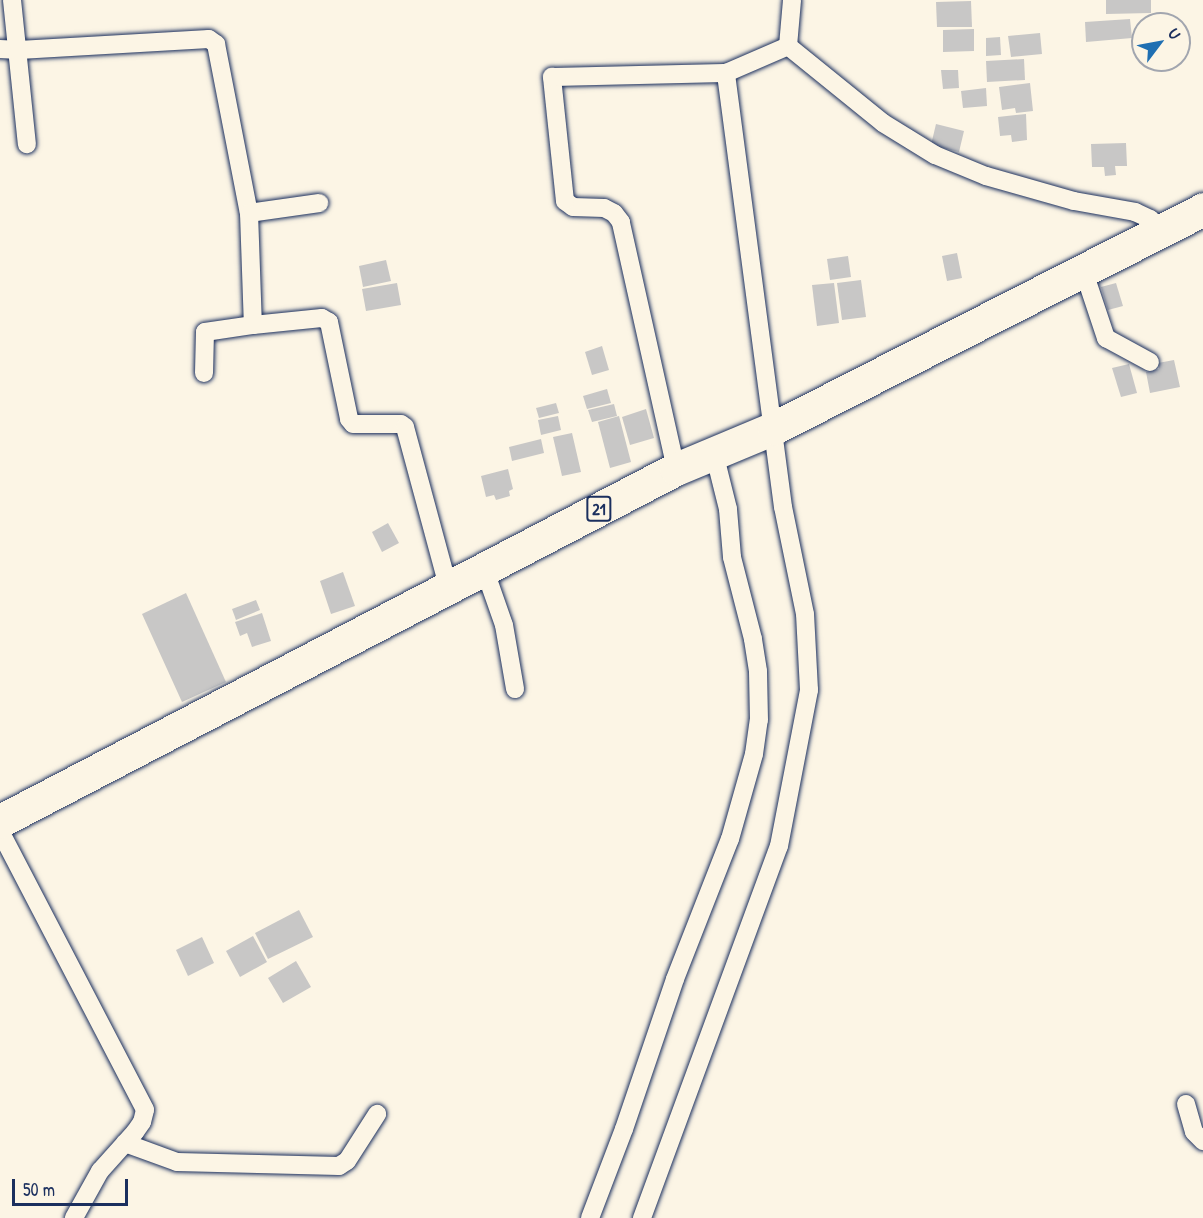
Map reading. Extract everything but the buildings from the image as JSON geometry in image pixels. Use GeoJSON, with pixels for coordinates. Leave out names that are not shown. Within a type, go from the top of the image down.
{"type":"FeatureCollection","features":[{"type":"Feature","properties":{"kind":"highway","name":"21"},"geometry":{"type":"LineString","coordinates":[[0,821],[676,469],[774,428],[1084,272],[1203,209]]}},
{"type":"Feature","properties":{"kind":"street"},"geometry":{"type":"LineString","coordinates":[[12,0],[27,144]]}},
{"type":"Feature","properties":{"kind":"street"},"geometry":{"type":"LineString","coordinates":[[788,46],[792,0]]}},
{"type":"Feature","properties":{"kind":"street"},"geometry":{"type":"LineString","coordinates":[[0,49],[19,50],[213,40],[216,44],[237,140],[249,213],[253,325]]}},
{"type":"Feature","properties":{"kind":"street"},"geometry":{"type":"LineString","coordinates":[[676,469],[621,222],[614,213],[604,208],[573,207],[565,201],[552,77],[726,73],[788,46]]}},
{"type":"Feature","properties":{"kind":"street"},"geometry":{"type":"LineString","coordinates":[[788,46],[883,123],[935,155],[986,177],[1074,201],[1135,212],[1150,219],[1161,231]]}},
{"type":"Feature","properties":{"kind":"street"},"geometry":{"type":"LineString","coordinates":[[642,1218],[779,846],[809,690],[805,614],[783,507],[726,73]]}},
{"type":"Feature","properties":{"kind":"street"},"geometry":{"type":"LineString","coordinates":[[249,213],[319,203]]}},
{"type":"Feature","properties":{"kind":"street"},"geometry":{"type":"LineString","coordinates":[[1084,272],[1106,338],[1150,362]]}},
{"type":"Feature","properties":{"kind":"street"},"geometry":{"type":"LineString","coordinates":[[204,373],[205,332],[322,318],[329,322],[349,419],[353,424],[401,424],[405,427],[448,586]]}},
{"type":"Feature","properties":{"kind":"street"},"geometry":{"type":"LineString","coordinates":[[590,1218],[628,1119],[687,947],[730,839],[754,754],[759,720],[758,671],[753,639],[732,556],[728,509],[714,453]]}},
{"type":"Feature","properties":{"kind":"street"},"geometry":{"type":"LineString","coordinates":[[484,568],[504,625],[515,689]]}},
{"type":"Feature","properties":{"kind":"street"},"geometry":{"type":"LineString","coordinates":[[0,831],[143,1103],[145,1116],[100,1171],[74,1218]]}},
{"type":"Feature","properties":{"kind":"street"},"geometry":{"type":"LineString","coordinates":[[1186,1104],[1194,1132],[1203,1141]]}},
{"type":"Feature","properties":{"kind":"street"},"geometry":{"type":"LineString","coordinates":[[125,1143],[177,1162],[339,1166],[347,1161],[377,1114]]}}]}
